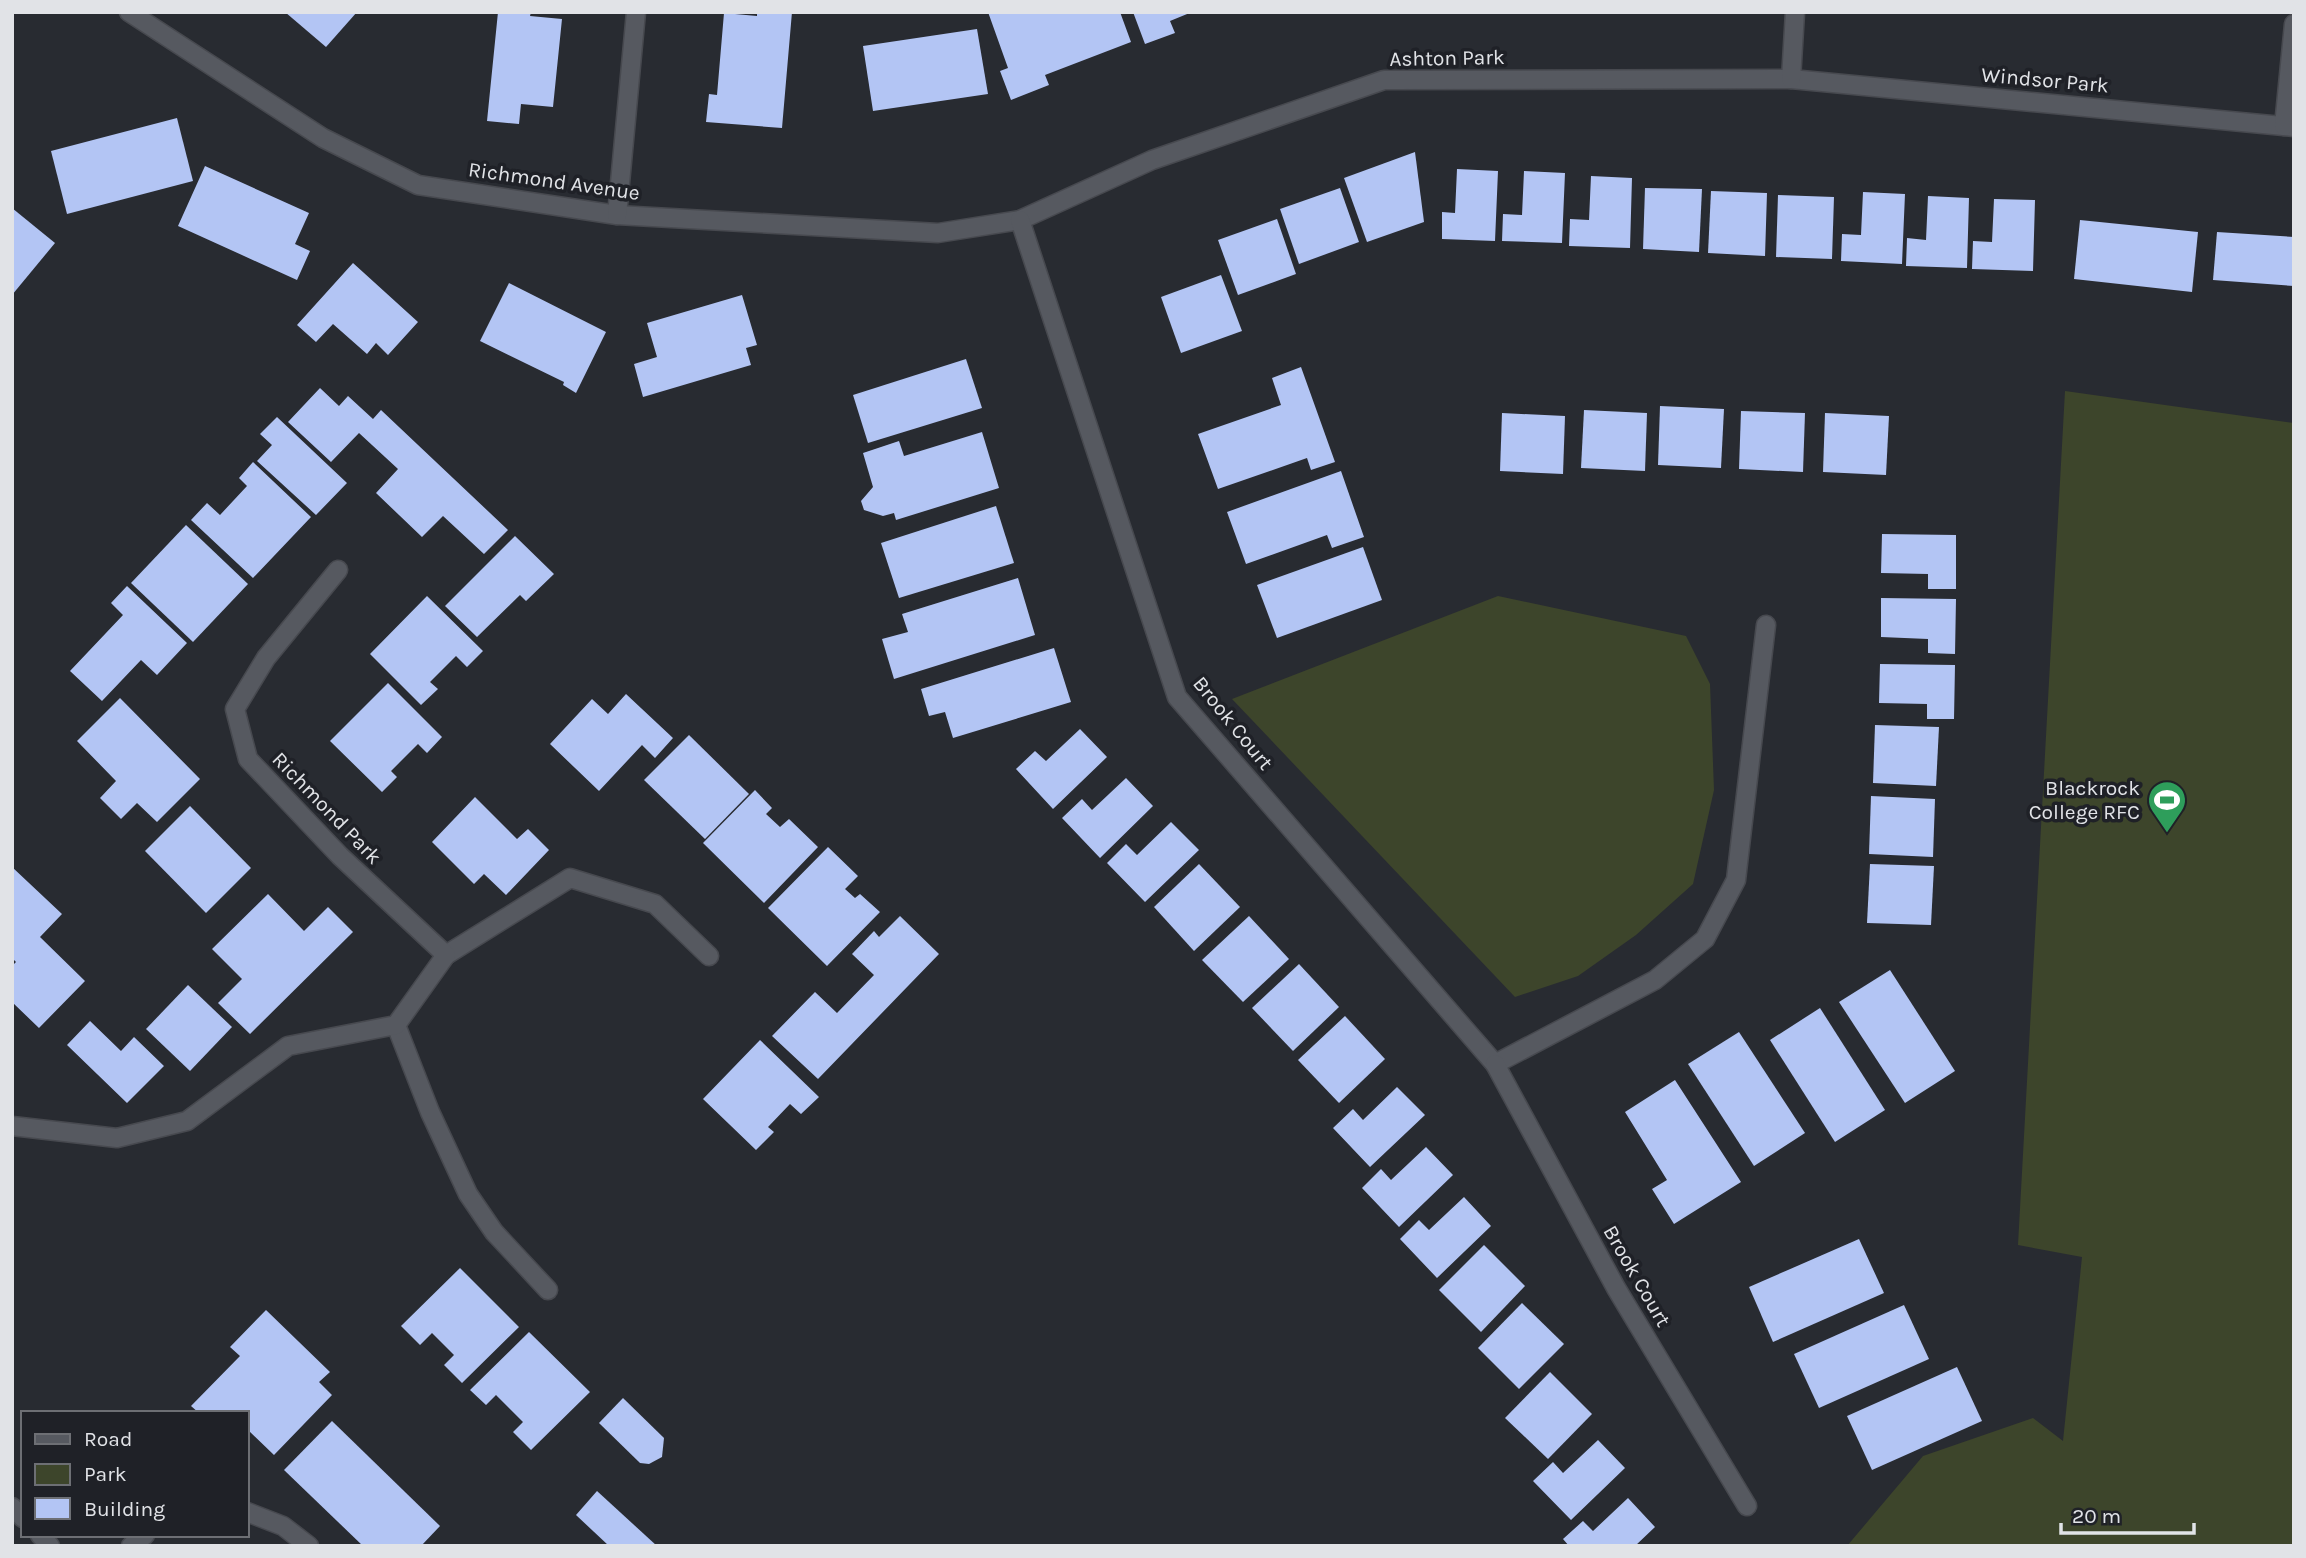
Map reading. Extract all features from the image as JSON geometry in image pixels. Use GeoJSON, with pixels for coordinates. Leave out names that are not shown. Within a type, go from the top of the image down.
{"type":"FeatureCollection","features":[{"type":"Feature","properties":{"kind":"street","name":"Richmond Avenue"},"geometry":{"type":"LineString","coordinates":[[129,12],[323,138],[418,185],[617,215],[938,233],[1020,220]]}},
{"type":"Feature","properties":{"kind":"street"},"geometry":{"type":"LineString","coordinates":[[617,215],[636,12]]}},
{"type":"Feature","properties":{"kind":"street"},"geometry":{"type":"LineString","coordinates":[[1791,79],[1795,12]]}},
{"type":"Feature","properties":{"kind":"street"},"geometry":{"type":"LineString","coordinates":[[2289,126],[2294,24]]}},
{"type":"Feature","properties":{"kind":"street","name":"Windsor Park"},"geometry":{"type":"LineString","coordinates":[[1791,79],[2289,126]]}},
{"type":"Feature","properties":{"kind":"street","name":"Ashton Park"},"geometry":{"type":"LineString","coordinates":[[1020,220],[1152,160],[1384,80],[1791,79]]}},
{"type":"Feature","properties":{"kind":"street","name":"Brook Court"},"geometry":{"type":"LineString","coordinates":[[1020,220],[1177,697],[1496,1064],[1616,1288],[1747,1506]]}},
{"type":"Feature","properties":{"kind":"street","name":"Richmond Park"},"geometry":{"type":"LineString","coordinates":[[338,570],[266,658],[235,709],[248,759],[340,856],[446,955]]}},
{"type":"Feature","properties":{"kind":"street"},"geometry":{"type":"LineString","coordinates":[[1496,1064],[1655,980],[1705,939],[1735,880],[1766,625]]}},
{"type":"Feature","properties":{"kind":"street"},"geometry":{"type":"LineString","coordinates":[[12,1126],[117,1138],[187,1121],[288,1045],[396,1025],[446,955],[570,878],[654,904],[709,956]]}},
{"type":"Feature","properties":{"kind":"street"},"geometry":{"type":"LineString","coordinates":[[396,1025],[430,1112],[468,1194],[494,1232],[548,1290]]}},
{"type":"Feature","properties":{"kind":"street"},"geometry":{"type":"LineString","coordinates":[[248,1512],[283,1526],[309,1546]]}},
{"type":"Feature","properties":{"kind":"green space","name":"Blackrock College RFC"},"geometry":{"type":"Polygon","coordinates":[[[2065,391],[2294,423],[2294,1546],[1847,1546],[1923,1456],[2033,1418],[2063,1441],[2082,1257],[2018,1245],[2065,391]]]}},
{"type":"Feature","properties":{"kind":"green space"},"geometry":{"type":"Polygon","coordinates":[[[1498,596],[1686,636],[1710,684],[1714,790],[1693,884],[1636,935],[1578,976],[1515,997],[1232,699],[1498,596]]]}},
{"type":"Feature","properties":{"kind":"building"},"geometry":{"type":"Polygon","coordinates":[[[285,12],[357,12],[326,47],[285,12]]]}},
{"type":"Feature","properties":{"kind":"building"},"geometry":{"type":"Polygon","coordinates":[[[498,12],[531,12],[530,16],[562,19],[553,107],[521,104],[519,124],[487,121],[498,12]]]}},
{"type":"Feature","properties":{"kind":"building"},"geometry":{"type":"Polygon","coordinates":[[[757,12],[792,12],[782,128],[706,122],[709,94],[717,95],[724,13],[757,16],[757,12]]]}},
{"type":"Feature","properties":{"kind":"building"},"geometry":{"type":"Polygon","coordinates":[[[988,12],[1120,12],[1131,42],[1045,75],[1049,85],[1011,100],[1000,71],[1008,68],[988,12]]]}},
{"type":"Feature","properties":{"kind":"building"},"geometry":{"type":"Polygon","coordinates":[[[1133,12],[1192,12],[1170,21],[1175,33],[1145,44],[1133,12]]]}},
{"type":"Feature","properties":{"kind":"building"},"geometry":{"type":"Polygon","coordinates":[[[977,29],[988,94],[873,111],[863,46],[977,29]]]}},
{"type":"Feature","properties":{"kind":"building"},"geometry":{"type":"Polygon","coordinates":[[[177,118],[193,181],[67,214],[51,151],[177,118]]]}},
{"type":"Feature","properties":{"kind":"building"},"geometry":{"type":"Polygon","coordinates":[[[1415,152],[1424,222],[1367,242],[1344,178],[1415,152]]]}},
{"type":"Feature","properties":{"kind":"building"},"geometry":{"type":"Polygon","coordinates":[[[205,166],[309,213],[295,244],[310,251],[297,280],[178,226],[205,166]]]}},
{"type":"Feature","properties":{"kind":"building"},"geometry":{"type":"Polygon","coordinates":[[[1457,169],[1498,171],[1495,241],[1442,239],[1442,212],[1455,213],[1457,169]]]}},
{"type":"Feature","properties":{"kind":"building"},"geometry":{"type":"Polygon","coordinates":[[[1524,171],[1565,173],[1562,243],[1502,241],[1503,214],[1522,215],[1524,171]]]}},
{"type":"Feature","properties":{"kind":"building"},"geometry":{"type":"Polygon","coordinates":[[[1591,176],[1632,178],[1630,248],[1569,246],[1570,219],[1589,220],[1591,176]]]}},
{"type":"Feature","properties":{"kind":"building"},"geometry":{"type":"Polygon","coordinates":[[[1340,188],[1359,242],[1299,264],[1280,209],[1340,188]]]}},
{"type":"Feature","properties":{"kind":"building"},"geometry":{"type":"Polygon","coordinates":[[[1645,188],[1702,189],[1699,252],[1643,249],[1645,188]]]}},
{"type":"Feature","properties":{"kind":"building"},"geometry":{"type":"Polygon","coordinates":[[[1711,191],[1767,193],[1765,256],[1708,253],[1711,191]]]}},
{"type":"Feature","properties":{"kind":"building"},"geometry":{"type":"Polygon","coordinates":[[[1863,192],[1905,194],[1902,264],[1841,261],[1842,234],[1861,235],[1863,192]]]}},
{"type":"Feature","properties":{"kind":"building"},"geometry":{"type":"Polygon","coordinates":[[[1778,195],[1834,197],[1832,259],[1776,257],[1778,195]]]}},
{"type":"Feature","properties":{"kind":"building"},"geometry":{"type":"Polygon","coordinates":[[[1928,196],[1969,198],[1967,268],[1906,266],[1907,238],[1926,240],[1928,196]]]}},
{"type":"Feature","properties":{"kind":"building"},"geometry":{"type":"Polygon","coordinates":[[[1994,199],[2035,200],[2033,271],[1972,269],[1973,241],[1992,242],[1994,199]]]}},
{"type":"Feature","properties":{"kind":"building"},"geometry":{"type":"Polygon","coordinates":[[[12,208],[55,243],[12,295],[12,208]]]}},
{"type":"Feature","properties":{"kind":"building"},"geometry":{"type":"Polygon","coordinates":[[[1277,219],[1296,274],[1238,295],[1218,240],[1277,219]]]}},
{"type":"Feature","properties":{"kind":"building"},"geometry":{"type":"Polygon","coordinates":[[[2080,220],[2198,232],[2192,292],[2074,279],[2080,220]]]}},
{"type":"Feature","properties":{"kind":"building"},"geometry":{"type":"Polygon","coordinates":[[[2217,232],[2294,237],[2294,286],[2213,280],[2217,232]]]}},
{"type":"Feature","properties":{"kind":"building"},"geometry":{"type":"Polygon","coordinates":[[[353,263],[418,322],[388,355],[376,343],[367,354],[333,324],[316,342],[297,325],[353,263]]]}},
{"type":"Feature","properties":{"kind":"building"},"geometry":{"type":"Polygon","coordinates":[[[1221,275],[1242,331],[1181,353],[1161,297],[1221,275]]]}},
{"type":"Feature","properties":{"kind":"building"},"geometry":{"type":"Polygon","coordinates":[[[509,283],[606,332],[576,393],[563,385],[564,382],[480,341],[509,283]]]}},
{"type":"Feature","properties":{"kind":"building"},"geometry":{"type":"Polygon","coordinates":[[[742,295],[757,345],[746,348],[751,365],[643,397],[634,364],[657,357],[647,323],[742,295]]]}},
{"type":"Feature","properties":{"kind":"building"},"geometry":{"type":"Polygon","coordinates":[[[966,359],[982,408],[868,443],[853,395],[966,359]]]}},
{"type":"Feature","properties":{"kind":"building"},"geometry":{"type":"Polygon","coordinates":[[[1301,367],[1335,462],[1311,470],[1307,458],[1218,489],[1198,434],[1281,405],[1272,378],[1301,367]]]}},
{"type":"Feature","properties":{"kind":"building"},"geometry":{"type":"Polygon","coordinates":[[[320,388],[339,406],[348,396],[373,419],[381,410],[508,530],[484,554],[443,516],[422,537],[376,493],[398,469],[359,433],[331,462],[288,422],[320,388]]]}},
{"type":"Feature","properties":{"kind":"building"},"geometry":{"type":"Polygon","coordinates":[[[1660,406],[1724,409],[1721,468],[1658,465],[1660,406]]]}},
{"type":"Feature","properties":{"kind":"building"},"geometry":{"type":"Polygon","coordinates":[[[1584,410],[1647,413],[1645,471],[1581,468],[1584,410]]]}},
{"type":"Feature","properties":{"kind":"building"},"geometry":{"type":"Polygon","coordinates":[[[1741,411],[1805,413],[1803,472],[1739,469],[1741,411]]]}},
{"type":"Feature","properties":{"kind":"building"},"geometry":{"type":"Polygon","coordinates":[[[1502,413],[1565,416],[1563,474],[1500,471],[1502,413]]]}},
{"type":"Feature","properties":{"kind":"building"},"geometry":{"type":"Polygon","coordinates":[[[1825,413],[1889,416],[1886,475],[1823,472],[1825,413]]]}},
{"type":"Feature","properties":{"kind":"building"},"geometry":{"type":"Polygon","coordinates":[[[277,417],[347,483],[316,515],[257,461],[272,445],[260,434],[277,417]]]}},
{"type":"Feature","properties":{"kind":"building"},"geometry":{"type":"Polygon","coordinates":[[[982,432],[999,488],[896,520],[894,513],[883,516],[864,510],[861,501],[873,487],[863,453],[899,441],[904,456],[982,432]]]}},
{"type":"Feature","properties":{"kind":"building"},"geometry":{"type":"Polygon","coordinates":[[[253,462],[311,517],[253,578],[191,520],[207,503],[220,515],[247,486],[239,478],[253,462]]]}},
{"type":"Feature","properties":{"kind":"building"},"geometry":{"type":"Polygon","coordinates":[[[1341,471],[1364,537],[1332,548],[1327,535],[1246,564],[1227,512],[1341,471]]]}},
{"type":"Feature","properties":{"kind":"building"},"geometry":{"type":"Polygon","coordinates":[[[996,506],[1014,563],[899,598],[881,543],[996,506]]]}},
{"type":"Feature","properties":{"kind":"building"},"geometry":{"type":"Polygon","coordinates":[[[186,525],[248,584],[193,642],[131,583],[186,525]]]}},
{"type":"Feature","properties":{"kind":"building"},"geometry":{"type":"Polygon","coordinates":[[[1882,534],[1956,535],[1956,589],[1928,589],[1928,574],[1881,573],[1882,534]]]}},
{"type":"Feature","properties":{"kind":"building"},"geometry":{"type":"Polygon","coordinates":[[[515,536],[554,574],[526,601],[520,595],[477,637],[445,606],[515,536]]]}},
{"type":"Feature","properties":{"kind":"building"},"geometry":{"type":"Polygon","coordinates":[[[1363,547],[1382,600],[1277,638],[1257,585],[1363,547]]]}},
{"type":"Feature","properties":{"kind":"building"},"geometry":{"type":"Polygon","coordinates":[[[1018,578],[1035,635],[894,679],[882,639],[908,632],[902,614],[1018,578]]]}},
{"type":"Feature","properties":{"kind":"building"},"geometry":{"type":"Polygon","coordinates":[[[127,586],[187,643],[157,675],[141,660],[102,701],[70,671],[123,615],[111,603],[127,586]]]}},
{"type":"Feature","properties":{"kind":"building"},"geometry":{"type":"Polygon","coordinates":[[[427,596],[483,651],[467,667],[456,656],[430,682],[438,689],[421,705],[370,654],[427,596]]]}},
{"type":"Feature","properties":{"kind":"building"},"geometry":{"type":"Polygon","coordinates":[[[1881,598],[1956,599],[1955,654],[1928,653],[1928,639],[1881,637],[1881,598]]]}},
{"type":"Feature","properties":{"kind":"building"},"geometry":{"type":"Polygon","coordinates":[[[1054,648],[1071,702],[953,738],[945,712],[929,716],[921,689],[1054,648]]]}},
{"type":"Feature","properties":{"kind":"building"},"geometry":{"type":"Polygon","coordinates":[[[1880,664],[1955,665],[1954,719],[1927,719],[1927,704],[1879,703],[1880,664]]]}},
{"type":"Feature","properties":{"kind":"building"},"geometry":{"type":"Polygon","coordinates":[[[388,683],[442,737],[427,753],[418,744],[391,771],[397,777],[382,792],[330,741],[388,683]]]}},
{"type":"Feature","properties":{"kind":"building"},"geometry":{"type":"Polygon","coordinates":[[[626,694],[673,738],[655,758],[642,745],[599,791],[550,744],[592,699],[608,714],[626,694]]]}},
{"type":"Feature","properties":{"kind":"building"},"geometry":{"type":"Polygon","coordinates":[[[120,698],[200,779],[157,822],[137,803],[121,819],[100,798],[116,781],[77,741],[120,698]]]}},
{"type":"Feature","properties":{"kind":"building"},"geometry":{"type":"Polygon","coordinates":[[[1875,725],[1939,727],[1936,786],[1873,783],[1875,725]]]}},
{"type":"Feature","properties":{"kind":"building"},"geometry":{"type":"Polygon","coordinates":[[[1080,729],[1107,757],[1053,809],[1016,769],[1035,751],[1046,761],[1080,729]]]}},
{"type":"Feature","properties":{"kind":"building"},"geometry":{"type":"Polygon","coordinates":[[[689,735],[749,794],[705,839],[644,780],[689,735]]]}},
{"type":"Feature","properties":{"kind":"building"},"geometry":{"type":"Polygon","coordinates":[[[1126,778],[1153,806],[1100,858],[1062,818],[1082,799],[1092,810],[1126,778]]]}},
{"type":"Feature","properties":{"kind":"building"},"geometry":{"type":"Polygon","coordinates":[[[755,790],[772,808],[766,814],[780,827],[789,819],[818,847],[764,903],[703,843],[755,790]]]}},
{"type":"Feature","properties":{"kind":"building"},"geometry":{"type":"Polygon","coordinates":[[[1871,796],[1935,799],[1933,857],[1869,854],[1871,796]]]}},
{"type":"Feature","properties":{"kind":"building"},"geometry":{"type":"Polygon","coordinates":[[[475,797],[517,839],[528,829],[549,850],[506,895],[484,874],[474,884],[432,842],[475,797]]]}},
{"type":"Feature","properties":{"kind":"building"},"geometry":{"type":"Polygon","coordinates":[[[190,806],[251,868],[206,913],[145,851],[190,806]]]}},
{"type":"Feature","properties":{"kind":"building"},"geometry":{"type":"Polygon","coordinates":[[[1171,822],[1199,850],[1145,902],[1107,863],[1126,844],[1137,855],[1171,822]]]}},
{"type":"Feature","properties":{"kind":"building"},"geometry":{"type":"Polygon","coordinates":[[[828,847],[858,876],[845,889],[855,898],[860,894],[880,912],[827,966],[768,908],[828,847]]]}},
{"type":"Feature","properties":{"kind":"building"},"geometry":{"type":"Polygon","coordinates":[[[1199,864],[1240,907],[1194,951],[1154,907],[1199,864]]]}},
{"type":"Feature","properties":{"kind":"building"},"geometry":{"type":"Polygon","coordinates":[[[1870,864],[1934,866],[1931,925],[1867,923],[1870,864]]]}},
{"type":"Feature","properties":{"kind":"building"},"geometry":{"type":"Polygon","coordinates":[[[12,867],[62,914],[40,937],[85,981],[39,1028],[12,1002],[12,966],[16,962],[12,958],[12,867]]]}},
{"type":"Feature","properties":{"kind":"building"},"geometry":{"type":"Polygon","coordinates":[[[268,894],[304,931],[328,907],[353,932],[250,1034],[218,1003],[242,979],[212,949],[268,894]]]}},
{"type":"Feature","properties":{"kind":"building"},"geometry":{"type":"Polygon","coordinates":[[[900,916],[939,954],[818,1079],[772,1036],[815,992],[837,1013],[874,975],[852,954],[874,931],[879,937],[900,916]]]}},
{"type":"Feature","properties":{"kind":"building"},"geometry":{"type":"Polygon","coordinates":[[[1249,916],[1289,959],[1243,1002],[1202,960],[1249,916]]]}},
{"type":"Feature","properties":{"kind":"building"},"geometry":{"type":"Polygon","coordinates":[[[1299,964],[1339,1007],[1293,1051],[1252,1008],[1299,964]]]}},
{"type":"Feature","properties":{"kind":"building"},"geometry":{"type":"Polygon","coordinates":[[[1890,970],[1955,1071],[1905,1103],[1839,1002],[1890,970]]]}},
{"type":"Feature","properties":{"kind":"building"},"geometry":{"type":"Polygon","coordinates":[[[188,985],[232,1027],[190,1071],[146,1029],[188,985]]]}},
{"type":"Feature","properties":{"kind":"building"},"geometry":{"type":"Polygon","coordinates":[[[1820,1008],[1885,1110],[1835,1142],[1770,1040],[1820,1008]]]}},
{"type":"Feature","properties":{"kind":"building"},"geometry":{"type":"Polygon","coordinates":[[[1345,1016],[1385,1059],[1339,1103],[1298,1060],[1345,1016]]]}},
{"type":"Feature","properties":{"kind":"building"},"geometry":{"type":"Polygon","coordinates":[[[90,1021],[121,1051],[134,1037],[164,1066],[127,1103],[67,1045],[90,1021]]]}},
{"type":"Feature","properties":{"kind":"building"},"geometry":{"type":"Polygon","coordinates":[[[1739,1032],[1805,1133],[1754,1166],[1688,1064],[1739,1032]]]}},
{"type":"Feature","properties":{"kind":"building"},"geometry":{"type":"Polygon","coordinates":[[[760,1040],[819,1097],[801,1114],[790,1104],[768,1127],[774,1132],[756,1150],[703,1099],[760,1040]]]}},
{"type":"Feature","properties":{"kind":"building"},"geometry":{"type":"Polygon","coordinates":[[[1675,1080],[1741,1182],[1674,1224],[1652,1189],[1667,1180],[1625,1112],[1675,1080]]]}},
{"type":"Feature","properties":{"kind":"building"},"geometry":{"type":"Polygon","coordinates":[[[1397,1087],[1425,1115],[1370,1167],[1333,1128],[1353,1109],[1363,1120],[1397,1087]]]}},
{"type":"Feature","properties":{"kind":"building"},"geometry":{"type":"Polygon","coordinates":[[[1426,1147],[1453,1175],[1399,1227],[1362,1188],[1381,1169],[1391,1180],[1426,1147]]]}},
{"type":"Feature","properties":{"kind":"building"},"geometry":{"type":"Polygon","coordinates":[[[1464,1197],[1491,1226],[1437,1278],[1400,1239],[1419,1220],[1429,1230],[1464,1197]]]}},
{"type":"Feature","properties":{"kind":"building"},"geometry":{"type":"Polygon","coordinates":[[[1859,1239],[1884,1293],[1773,1342],[1749,1287],[1859,1239]]]}},
{"type":"Feature","properties":{"kind":"building"},"geometry":{"type":"Polygon","coordinates":[[[1484,1245],[1525,1286],[1481,1332],[1439,1290],[1484,1245]]]}},
{"type":"Feature","properties":{"kind":"building"},"geometry":{"type":"Polygon","coordinates":[[[460,1268],[519,1327],[462,1383],[444,1365],[454,1355],[432,1333],[420,1345],[401,1326],[460,1268]]]}},
{"type":"Feature","properties":{"kind":"building"},"geometry":{"type":"Polygon","coordinates":[[[1522,1303],[1564,1344],[1519,1389],[1478,1348],[1522,1303]]]}},
{"type":"Feature","properties":{"kind":"building"},"geometry":{"type":"Polygon","coordinates":[[[1904,1305],[1929,1359],[1819,1408],[1794,1354],[1904,1305]]]}},
{"type":"Feature","properties":{"kind":"building"},"geometry":{"type":"Polygon","coordinates":[[[266,1310],[330,1372],[319,1382],[332,1395],[274,1455],[248,1430],[248,1411],[197,1411],[191,1406],[240,1356],[230,1347],[266,1310]]]}},
{"type":"Feature","properties":{"kind":"building"},"geometry":{"type":"Polygon","coordinates":[[[529,1332],[590,1392],[531,1450],[513,1432],[523,1422],[496,1395],[486,1405],[470,1390],[529,1332]]]}},
{"type":"Feature","properties":{"kind":"building"},"geometry":{"type":"Polygon","coordinates":[[[1957,1367],[1982,1421],[1872,1470],[1847,1416],[1957,1367]]]}},
{"type":"Feature","properties":{"kind":"building"},"geometry":{"type":"Polygon","coordinates":[[[1550,1372],[1592,1414],[1548,1459],[1505,1418],[1550,1372]]]}},
{"type":"Feature","properties":{"kind":"building"},"geometry":{"type":"Polygon","coordinates":[[[623,1398],[664,1438],[662,1457],[649,1464],[640,1463],[599,1423],[623,1398]]]}},
{"type":"Feature","properties":{"kind":"building"},"geometry":{"type":"Polygon","coordinates":[[[332,1421],[440,1526],[421,1546],[363,1546],[284,1470],[332,1421]]]}},
{"type":"Feature","properties":{"kind":"building"},"geometry":{"type":"Polygon","coordinates":[[[1598,1440],[1625,1468],[1571,1520],[1533,1481],[1553,1462],[1563,1473],[1598,1440]]]}},
{"type":"Feature","properties":{"kind":"building"},"geometry":{"type":"Polygon","coordinates":[[[597,1491],[657,1546],[609,1546],[576,1515],[597,1491]]]}},
{"type":"Feature","properties":{"kind":"building"},"geometry":{"type":"Polygon","coordinates":[[[1628,1498],[1655,1527],[1635,1546],[1569,1546],[1563,1539],[1583,1521],[1593,1531],[1628,1498]]]}},
{"type":"Feature","properties":{"kind":"place","name":"Blackrock College RFC"},"geometry":{"type":"Point","coordinates":[2167,834]}}]}
